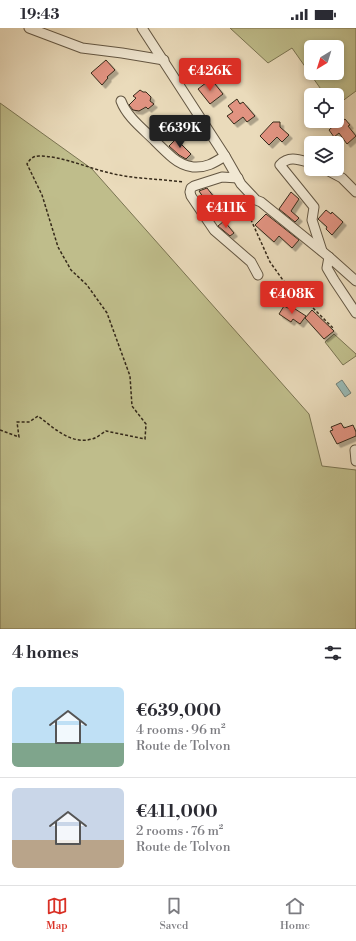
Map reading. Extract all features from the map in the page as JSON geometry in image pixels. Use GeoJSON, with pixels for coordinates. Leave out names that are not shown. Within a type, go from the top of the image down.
{"type":"FeatureCollection","features":[{"type":"Feature","properties":{"kind":"street"},"geometry":{"type":"LineString","coordinates":[[29,28],[82,48],[164,60]]}},
{"type":"Feature","properties":{"kind":"street"},"geometry":{"type":"LineString","coordinates":[[142,28],[225,156],[241,184],[256,200],[322,251],[356,281]]}},
{"type":"Feature","properties":{"kind":"street"},"geometry":{"type":"LineString","coordinates":[[121,101],[124,108],[137,122],[181,164],[192,167],[203,167],[211,165],[225,156]]}},
{"type":"Feature","properties":{"kind":"street"},"geometry":{"type":"LineString","coordinates":[[304,161],[292,158],[284,161],[280,165],[314,206],[312,220],[322,251]]}},
{"type":"Feature","properties":{"kind":"street"},"geometry":{"type":"LineString","coordinates":[[338,176],[356,192]]}},
{"type":"Feature","properties":{"kind":"street"},"geometry":{"type":"LineString","coordinates":[[238,178],[222,177],[194,186],[191,188],[190,192],[191,196],[214,230],[251,262],[258,275]]}},
{"type":"Feature","properties":{"kind":"street"},"geometry":{"type":"LineString","coordinates":[[329,258],[327,268],[356,313]]}},
{"type":"Feature","properties":{"kind":"street"},"geometry":{"type":"LineString","coordinates":[[355,450],[356,461]]}},
{"type":"Feature","properties":{"kind":"path"},"geometry":{"type":"LineString","coordinates":[[0,430],[19,437],[17,422],[28,422],[38,416],[60,433],[74,439],[93,439],[106,431],[145,439],[146,424],[132,406],[130,376],[107,313],[87,285],[72,270],[58,247],[42,195],[27,164],[33,157],[39,156],[62,160],[115,174],[190,183],[194,186]]}},
{"type":"Feature","properties":{"kind":"path"},"geometry":{"type":"LineString","coordinates":[[256,200],[247,211],[270,262],[285,283],[306,301],[334,329]]}},
{"type":"Feature","properties":{"kind":"shaded area"},"geometry":{"type":"Polygon","coordinates":[[[230,28],[356,28],[356,91],[344,100],[344,88],[320,88],[314,80],[344,80],[344,40],[304,40],[304,65],[292,48],[268,63],[230,28]]]}},
{"type":"Feature","properties":{"kind":"shaded area"},"geometry":{"type":"Polygon","coordinates":[[[0,103],[92,169],[309,414],[322,466],[356,470],[356,629],[0,629],[0,103]]]}},
{"type":"Feature","properties":{"kind":"shaded area"},"geometry":{"type":"Polygon","coordinates":[[[334,334],[356,354],[356,356],[343,365],[325,342],[334,334]]]}},
{"type":"Feature","properties":{"kind":"water"},"geometry":{"type":"Polygon","coordinates":[[[342,380],[351,393],[345,397],[336,384],[342,380]]]}},
{"type":"Feature","properties":{"kind":"building"},"geometry":{"type":"Polygon","coordinates":[[[106,60],[115,70],[107,77],[108,78],[102,85],[91,73],[106,60]]]}},
{"type":"Feature","properties":{"kind":"building"},"geometry":{"type":"Polygon","coordinates":[[[211,79],[223,94],[210,104],[198,89],[211,79]]]}},
{"type":"Feature","properties":{"kind":"building"},"geometry":{"type":"Polygon","coordinates":[[[140,90],[146,92],[151,97],[150,101],[154,104],[148,109],[146,107],[139,111],[133,110],[129,105],[136,98],[133,96],[140,90]]]}},
{"type":"Feature","properties":{"kind":"building"},"geometry":{"type":"Polygon","coordinates":[[[237,99],[240,104],[243,102],[255,116],[247,122],[243,117],[234,124],[227,116],[233,112],[228,106],[237,99]]]}},
{"type":"Feature","properties":{"kind":"building"},"geometry":{"type":"Polygon","coordinates":[[[345,119],[350,125],[348,126],[356,136],[347,144],[344,140],[344,136],[341,136],[339,133],[333,136],[329,130],[331,128],[344,128],[345,119]]]}},
{"type":"Feature","properties":{"kind":"building"},"geometry":{"type":"Polygon","coordinates":[[[273,122],[280,122],[280,127],[289,135],[282,142],[277,137],[269,145],[260,136],[273,122]]]}},
{"type":"Feature","properties":{"kind":"building"},"geometry":{"type":"Polygon","coordinates":[[[176,139],[191,154],[186,159],[169,146],[176,139]]]}},
{"type":"Feature","properties":{"kind":"building"},"geometry":{"type":"Polygon","coordinates":[[[207,188],[228,216],[221,220],[203,197],[199,191],[207,188]]]}},
{"type":"Feature","properties":{"kind":"building"},"geometry":{"type":"Polygon","coordinates":[[[291,192],[299,199],[291,211],[299,218],[295,222],[279,209],[291,192]]]}},
{"type":"Feature","properties":{"kind":"building"},"geometry":{"type":"Polygon","coordinates":[[[326,210],[331,214],[332,212],[343,222],[332,235],[326,229],[327,227],[318,219],[326,210]]]}},
{"type":"Feature","properties":{"kind":"building"},"geometry":{"type":"Polygon","coordinates":[[[266,214],[299,240],[292,248],[279,236],[274,242],[255,225],[266,214]]]}},
{"type":"Feature","properties":{"kind":"building"},"geometry":{"type":"Polygon","coordinates":[[[224,221],[234,233],[230,236],[218,226],[224,221]]]}},
{"type":"Feature","properties":{"kind":"building"},"geometry":{"type":"Polygon","coordinates":[[[284,306],[290,309],[292,307],[306,316],[300,324],[293,319],[291,322],[279,314],[284,306]]]}},
{"type":"Feature","properties":{"kind":"building"},"geometry":{"type":"Polygon","coordinates":[[[312,310],[334,331],[324,339],[305,318],[312,310]]]}},
{"type":"Feature","properties":{"kind":"building"},"geometry":{"type":"Polygon","coordinates":[[[341,423],[344,428],[353,425],[356,436],[337,444],[330,431],[333,430],[331,427],[341,423]]]}}]}
